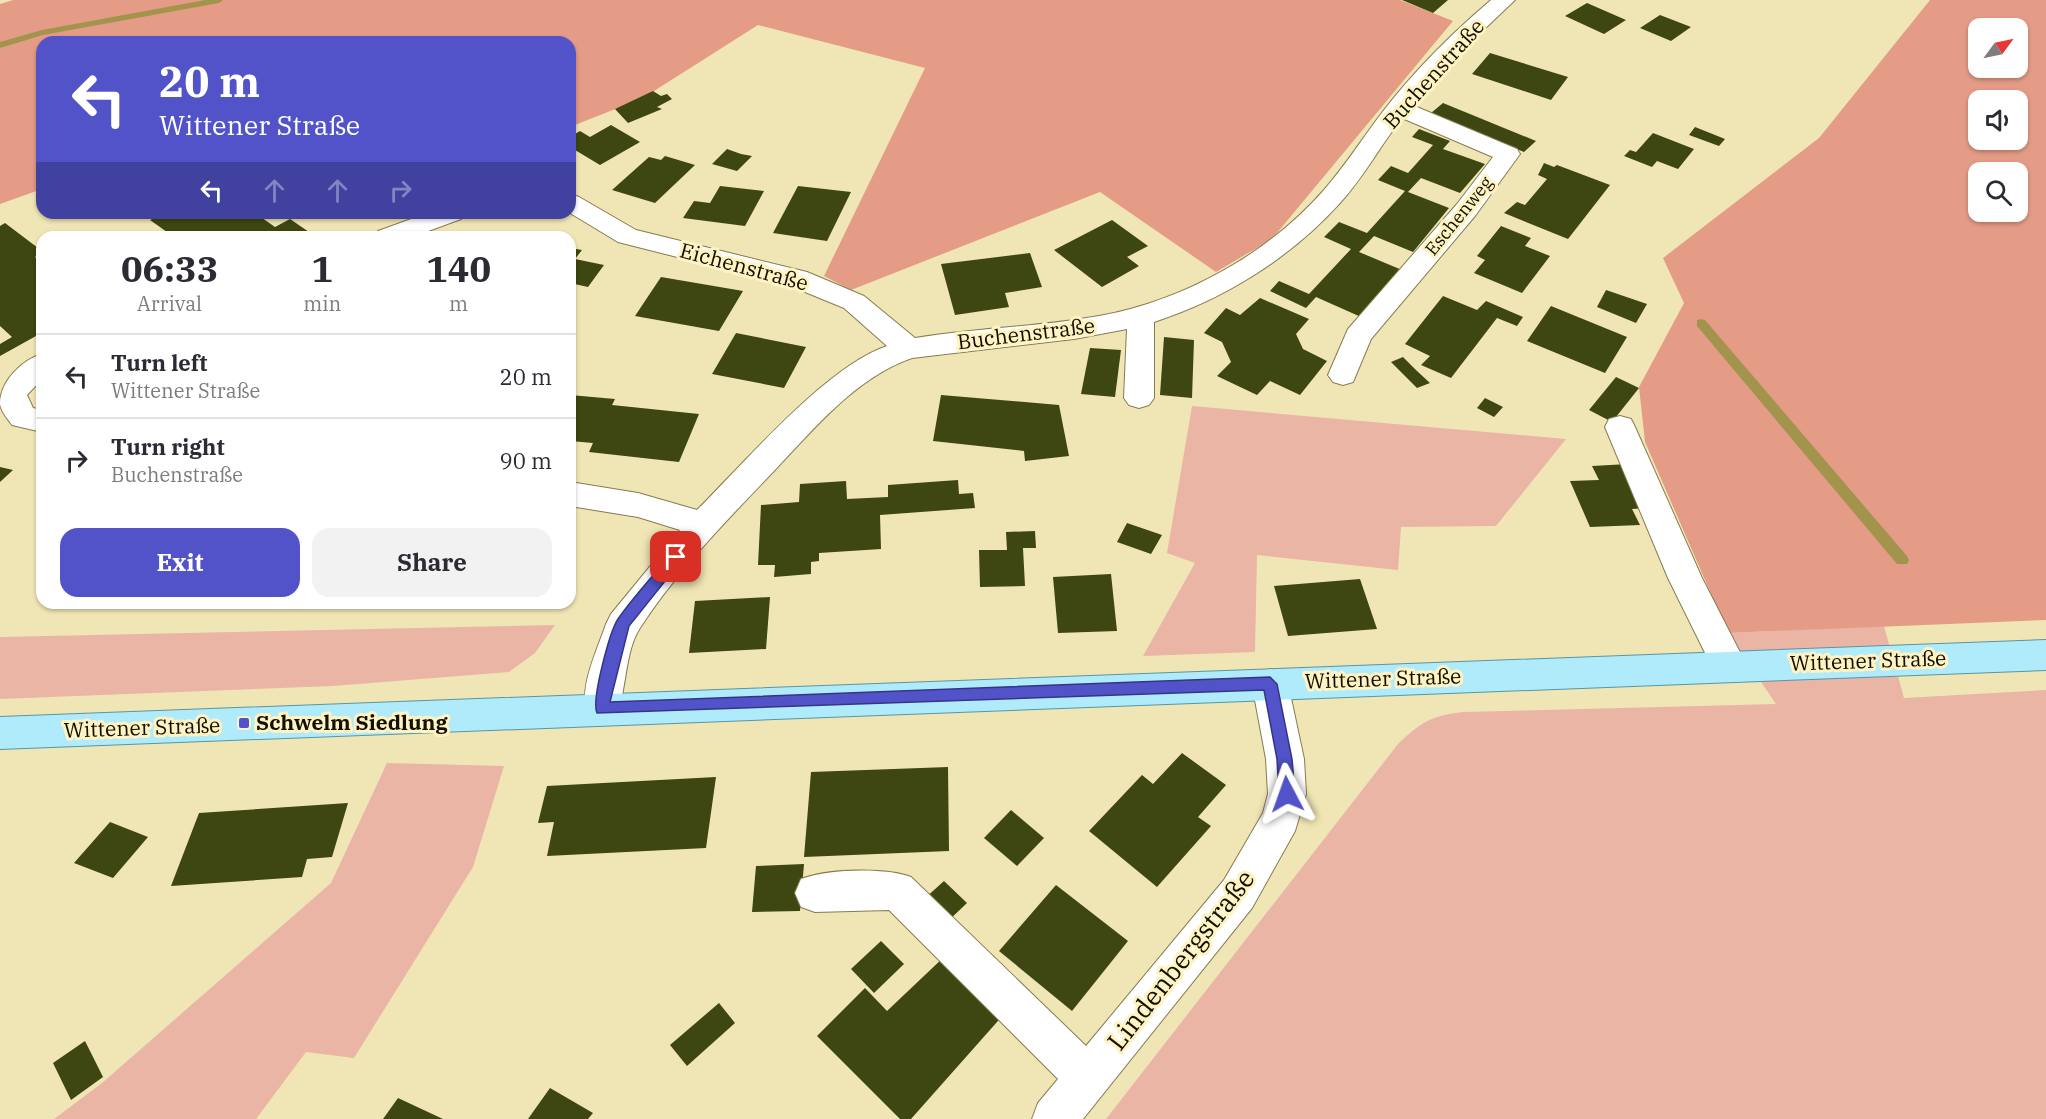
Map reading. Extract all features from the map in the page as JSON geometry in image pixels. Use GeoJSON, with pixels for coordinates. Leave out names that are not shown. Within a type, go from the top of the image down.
{"type":"FeatureCollection","features":[{"type":"Feature","properties":{"kind":"main road","name":"Wittener Straße"},"geometry":{"type":"LineString","coordinates":[[0,733],[473,716],[602,708],[2046,655]]}},
{"type":"Feature","properties":{"kind":"street","name":"Buchenstraße"},"geometry":{"type":"LineString","coordinates":[[602,708],[604,689],[623,624],[703,524],[826,399],[885,357],[909,349],[1100,326],[1138,317],[1183,300],[1228,278],[1295,231],[1330,198],[1364,158],[1398,108],[1465,32],[1504,0]]}},
{"type":"Feature","properties":{"kind":"street","name":"Eschenweg"},"geometry":{"type":"LineString","coordinates":[[1343,375],[1358,336],[1466,210],[1508,154],[1398,108]]}},
{"type":"Feature","properties":{"kind":"street","name":"Eichenstraße"},"geometry":{"type":"LineString","coordinates":[[576,206],[627,236],[796,278],[854,302],[909,349]]}},
{"type":"Feature","properties":{"kind":"street"},"geometry":{"type":"LineString","coordinates":[[403,231],[436,219]]}},
{"type":"Feature","properties":{"kind":"street"},"geometry":{"type":"LineString","coordinates":[[1138,317],[1141,325],[1139,398]]}},
{"type":"Feature","properties":{"kind":"street"},"geometry":{"type":"LineString","coordinates":[[36,369],[22,380],[12,394],[23,417],[36,420]]}},
{"type":"Feature","properties":{"kind":"street"},"geometry":{"type":"LineString","coordinates":[[1620,427],[1662,530],[1728,666]]}},
{"type":"Feature","properties":{"kind":"street"},"geometry":{"type":"LineString","coordinates":[[576,495],[638,505],[703,524]]}},
{"type":"Feature","properties":{"kind":"street","name":"Lindenbergstraße"},"geometry":{"type":"LineString","coordinates":[[1054,1119],[1238,894],[1281,818],[1287,794],[1285,759],[1270,684]]}},
{"type":"Feature","properties":{"kind":"street"},"geometry":{"type":"LineString","coordinates":[[815,893],[897,891],[1088,1078]]}},
{"type":"Feature","properties":{"kind":"shaded area"},"geometry":{"type":"Polygon","coordinates":[[[13,0],[1400,0],[1453,21],[1272,239],[1216,272],[1100,192],[851,290],[824,276],[925,68],[758,25],[643,98],[576,125],[576,36],[36,36],[36,191],[0,204],[0,4],[13,0]]]}},
{"type":"Feature","properties":{"kind":"shaded area"},"geometry":{"type":"Polygon","coordinates":[[[1930,0],[2046,0],[2046,620],[1728,633],[1645,442],[1639,387],[1684,303],[1663,258],[1819,138],[1930,0]]]}},
{"type":"Feature","properties":{"kind":"shaded area"},"geometry":{"type":"Polygon","coordinates":[[[1192,406],[1566,439],[1496,526],[1401,527],[1398,570],[1257,555],[1255,652],[1143,656],[1195,563],[1167,553],[1192,406]]]}},
{"type":"Feature","properties":{"kind":"shaded area"},"geometry":{"type":"Polygon","coordinates":[[[555,625],[535,653],[509,672],[333,686],[0,699],[0,637],[555,625]]]}},
{"type":"Feature","properties":{"kind":"shaded area"},"geometry":{"type":"Polygon","coordinates":[[[1884,626],[1904,698],[2046,690],[2046,1119],[1106,1119],[1398,744],[1420,725],[1434,718],[1463,712],[1776,704],[1728,633],[1884,626]]]}},
{"type":"Feature","properties":{"kind":"shaded area"},"geometry":{"type":"Polygon","coordinates":[[[387,763],[504,766],[473,867],[354,1058],[306,1052],[256,1119],[54,1119],[102,1083],[331,883],[387,763]]]}},
{"type":"Feature","properties":{"kind":"building"},"geometry":{"type":"Polygon","coordinates":[[[1402,0],[1448,0],[1433,13],[1402,0]]]}},
{"type":"Feature","properties":{"kind":"building"},"geometry":{"type":"Polygon","coordinates":[[[1587,3],[1626,20],[1604,34],[1565,16],[1587,3]]]}},
{"type":"Feature","properties":{"kind":"building"},"geometry":{"type":"Polygon","coordinates":[[[1660,15],[1691,27],[1671,41],[1640,28],[1660,15]]]}},
{"type":"Feature","properties":{"kind":"building"},"geometry":{"type":"Polygon","coordinates":[[[1490,53],[1568,77],[1551,100],[1472,74],[1490,53]]]}},
{"type":"Feature","properties":{"kind":"building"},"geometry":{"type":"Polygon","coordinates":[[[653,91],[661,96],[667,94],[672,99],[657,107],[662,109],[628,123],[615,109],[653,91]]]}},
{"type":"Feature","properties":{"kind":"building"},"geometry":{"type":"Polygon","coordinates":[[[1443,103],[1536,141],[1524,152],[1431,113],[1443,103]]]}},
{"type":"Feature","properties":{"kind":"building"},"geometry":{"type":"Polygon","coordinates":[[[611,125],[640,142],[600,165],[576,151],[576,133],[580,131],[590,137],[611,125]]]}},
{"type":"Feature","properties":{"kind":"building"},"geometry":{"type":"Polygon","coordinates":[[[1695,127],[1725,139],[1719,146],[1689,135],[1695,127]]]}},
{"type":"Feature","properties":{"kind":"building"},"geometry":{"type":"Polygon","coordinates":[[[1419,129],[1450,141],[1443,149],[1485,164],[1460,193],[1421,178],[1408,192],[1449,208],[1413,252],[1374,236],[1359,252],[1402,270],[1361,317],[1316,297],[1306,308],[1270,291],[1279,281],[1309,294],[1351,249],[1324,237],[1339,222],[1367,233],[1405,191],[1378,180],[1391,166],[1408,173],[1433,145],[1412,137],[1419,129]]]}},
{"type":"Feature","properties":{"kind":"building"},"geometry":{"type":"Polygon","coordinates":[[[1653,133],[1694,149],[1678,169],[1657,161],[1652,167],[1624,156],[1630,150],[1636,152],[1653,133]]]}},
{"type":"Feature","properties":{"kind":"building"},"geometry":{"type":"Polygon","coordinates":[[[727,149],[752,156],[737,171],[712,164],[727,149]]]}},
{"type":"Feature","properties":{"kind":"building"},"geometry":{"type":"Polygon","coordinates":[[[665,156],[695,165],[655,203],[612,190],[649,157],[661,160],[665,156]]]}},
{"type":"Feature","properties":{"kind":"building"},"geometry":{"type":"Polygon","coordinates":[[[1544,163],[1554,167],[1557,165],[1610,185],[1568,239],[1504,213],[1517,202],[1525,205],[1547,179],[1538,175],[1544,163]]]}},
{"type":"Feature","properties":{"kind":"building"},"geometry":{"type":"Polygon","coordinates":[[[720,186],[764,191],[745,226],[683,218],[694,201],[710,203],[720,186]]]}},
{"type":"Feature","properties":{"kind":"building"},"geometry":{"type":"Polygon","coordinates":[[[798,186],[851,192],[827,241],[773,233],[798,186]]]}},
{"type":"Feature","properties":{"kind":"building"},"geometry":{"type":"Polygon","coordinates":[[[264,219],[275,227],[290,219],[308,231],[166,231],[150,220],[264,219]]]}},
{"type":"Feature","properties":{"kind":"building"},"geometry":{"type":"Polygon","coordinates":[[[1112,220],[1148,246],[1127,257],[1139,266],[1102,287],[1054,250],[1112,220]]]}},
{"type":"Feature","properties":{"kind":"building"},"geometry":{"type":"Polygon","coordinates":[[[5,223],[36,246],[36,336],[0,356],[0,344],[12,337],[0,326],[0,226],[5,223]]]}},
{"type":"Feature","properties":{"kind":"building"},"geometry":{"type":"Polygon","coordinates":[[[1501,226],[1531,238],[1525,246],[1550,256],[1522,293],[1474,273],[1485,260],[1477,256],[1501,226]]]}},
{"type":"Feature","properties":{"kind":"building"},"geometry":{"type":"Polygon","coordinates":[[[576,249],[582,250],[576,258],[576,249]]]}},
{"type":"Feature","properties":{"kind":"building"},"geometry":{"type":"Polygon","coordinates":[[[1030,253],[1042,287],[1005,293],[1009,307],[955,315],[941,264],[1030,253]]]}},
{"type":"Feature","properties":{"kind":"building"},"geometry":{"type":"Polygon","coordinates":[[[576,259],[604,265],[588,287],[576,284],[576,259]]]}},
{"type":"Feature","properties":{"kind":"building"},"geometry":{"type":"Polygon","coordinates":[[[661,277],[743,291],[719,331],[635,316],[661,277]]]}},
{"type":"Feature","properties":{"kind":"building"},"geometry":{"type":"Polygon","coordinates":[[[1606,290],[1647,304],[1636,323],[1597,307],[1606,290]]]}},
{"type":"Feature","properties":{"kind":"building"},"geometry":{"type":"Polygon","coordinates":[[[1443,296],[1477,310],[1486,301],[1523,317],[1517,326],[1497,318],[1451,378],[1421,365],[1430,356],[1405,344],[1443,296]]]}},
{"type":"Feature","properties":{"kind":"building"},"geometry":{"type":"Polygon","coordinates":[[[1260,298],[1309,319],[1296,334],[1303,349],[1327,361],[1300,395],[1270,381],[1257,395],[1217,376],[1231,362],[1222,342],[1204,333],[1226,308],[1240,315],[1260,298]]]}},
{"type":"Feature","properties":{"kind":"building"},"geometry":{"type":"Polygon","coordinates":[[[1551,306],[1627,337],[1605,373],[1527,341],[1551,306]]]}},
{"type":"Feature","properties":{"kind":"building"},"geometry":{"type":"Polygon","coordinates":[[[736,333],[806,347],[784,388],[712,374],[736,333]]]}},
{"type":"Feature","properties":{"kind":"building"},"geometry":{"type":"Polygon","coordinates":[[[1164,337],[1194,340],[1192,398],[1160,395],[1164,337]]]}},
{"type":"Feature","properties":{"kind":"building"},"geometry":{"type":"Polygon","coordinates":[[[1090,348],[1121,350],[1115,397],[1081,394],[1090,348]]]}},
{"type":"Feature","properties":{"kind":"building"},"geometry":{"type":"Polygon","coordinates":[[[1403,357],[1430,383],[1417,388],[1391,362],[1403,357]]]}},
{"type":"Feature","properties":{"kind":"building"},"geometry":{"type":"Polygon","coordinates":[[[1616,377],[1639,388],[1612,422],[1589,410],[1616,377]]]}},
{"type":"Feature","properties":{"kind":"building"},"geometry":{"type":"Polygon","coordinates":[[[941,395],[1059,405],[1069,456],[1025,461],[1024,451],[933,441],[941,395]]]}},
{"type":"Feature","properties":{"kind":"building"},"geometry":{"type":"Polygon","coordinates":[[[576,396],[615,399],[612,405],[699,414],[679,462],[589,452],[593,443],[576,442],[576,396]]]}},
{"type":"Feature","properties":{"kind":"building"},"geometry":{"type":"Polygon","coordinates":[[[1485,398],[1503,407],[1494,417],[1477,408],[1485,398]]]}},
{"type":"Feature","properties":{"kind":"building"},"geometry":{"type":"Polygon","coordinates":[[[1628,464],[1650,508],[1632,509],[1640,525],[1590,527],[1570,481],[1599,480],[1592,466],[1628,464]]]}},
{"type":"Feature","properties":{"kind":"building"},"geometry":{"type":"Polygon","coordinates":[[[0,467],[13,470],[0,482],[0,467]]]}},
{"type":"Feature","properties":{"kind":"building"},"geometry":{"type":"Polygon","coordinates":[[[958,480],[959,494],[973,493],[975,508],[880,515],[881,549],[819,553],[819,561],[811,562],[811,574],[774,577],[775,565],[758,565],[761,505],[799,502],[800,484],[846,481],[847,499],[888,497],[888,485],[958,480]]]}},
{"type":"Feature","properties":{"kind":"building"},"geometry":{"type":"Polygon","coordinates":[[[1127,523],[1162,535],[1151,554],[1117,542],[1127,523]]]}},
{"type":"Feature","properties":{"kind":"building"},"geometry":{"type":"Polygon","coordinates":[[[1035,531],[1036,548],[1023,548],[1025,586],[980,587],[979,550],[1007,550],[1006,532],[1035,531]]]}},
{"type":"Feature","properties":{"kind":"building"},"geometry":{"type":"Polygon","coordinates":[[[1111,574],[1117,631],[1058,633],[1053,577],[1111,574]]]}},
{"type":"Feature","properties":{"kind":"building"},"geometry":{"type":"Polygon","coordinates":[[[1360,579],[1377,629],[1288,636],[1274,586],[1360,579]]]}},
{"type":"Feature","properties":{"kind":"building"},"geometry":{"type":"Polygon","coordinates":[[[770,597],[766,649],[689,653],[695,601],[770,597]]]}},
{"type":"Feature","properties":{"kind":"building"},"geometry":{"type":"Polygon","coordinates":[[[1182,753],[1226,785],[1198,817],[1211,826],[1157,887],[1089,831],[1142,775],[1153,784],[1182,753]]]}},
{"type":"Feature","properties":{"kind":"building"},"geometry":{"type":"Polygon","coordinates":[[[948,767],[949,851],[804,857],[811,772],[948,767]]]}},
{"type":"Feature","properties":{"kind":"building"},"geometry":{"type":"Polygon","coordinates":[[[716,777],[706,848],[547,856],[554,822],[538,823],[547,786],[716,777]]]}},
{"type":"Feature","properties":{"kind":"building"},"geometry":{"type":"Polygon","coordinates":[[[348,803],[332,857],[307,859],[302,877],[171,886],[199,813],[348,803]]]}},
{"type":"Feature","properties":{"kind":"building"},"geometry":{"type":"Polygon","coordinates":[[[1011,810],[1044,838],[1017,866],[984,838],[1011,810]]]}},
{"type":"Feature","properties":{"kind":"building"},"geometry":{"type":"Polygon","coordinates":[[[110,822],[148,837],[113,878],[74,863],[110,822]]]}},
{"type":"Feature","properties":{"kind":"building"},"geometry":{"type":"Polygon","coordinates":[[[804,864],[800,911],[752,912],[756,866],[804,864]]]}},
{"type":"Feature","properties":{"kind":"building"},"geometry":{"type":"Polygon","coordinates":[[[944,881],[967,903],[946,923],[923,900],[944,881]]]}},
{"type":"Feature","properties":{"kind":"building"},"geometry":{"type":"Polygon","coordinates":[[[1056,885],[1128,941],[1072,1011],[999,951],[1056,885]]]}},
{"type":"Feature","properties":{"kind":"building"},"geometry":{"type":"Polygon","coordinates":[[[881,941],[904,964],[874,993],[851,969],[881,941]]]}},
{"type":"Feature","properties":{"kind":"building"},"geometry":{"type":"Polygon","coordinates":[[[945,956],[1005,1013],[911,1119],[900,1119],[817,1036],[865,988],[887,1011],[945,956]]]}},
{"type":"Feature","properties":{"kind":"building"},"geometry":{"type":"Polygon","coordinates":[[[719,1003],[735,1023],[687,1066],[670,1045],[719,1003]]]}},
{"type":"Feature","properties":{"kind":"building"},"geometry":{"type":"Polygon","coordinates":[[[85,1041],[103,1077],[71,1100],[53,1063],[85,1041]]]}},
{"type":"Feature","properties":{"kind":"building"},"geometry":{"type":"Polygon","coordinates":[[[550,1088],[593,1113],[588,1119],[528,1119],[550,1088]]]}},
{"type":"Feature","properties":{"kind":"building"},"geometry":{"type":"Polygon","coordinates":[[[398,1098],[443,1119],[383,1119],[398,1098]]]}},
{"type":"Feature","properties":{"kind":"waterway"},"geometry":{"type":"LineString","coordinates":[[0,45],[42,33],[219,0]]}},
{"type":"Feature","properties":{"kind":"waterway"},"geometry":{"type":"LineString","coordinates":[[1701,323],[1902,560]]}},
{"type":"Feature","properties":{"kind":"place","name":"Schwelm Siedlung"},"geometry":{"type":"Point","coordinates":[244,723]}},
{"type":"Feature","properties":{"kind":"route"},"geometry":{"type":"LineString","coordinates":[[676,557],[623,624],[604,689],[602,708],[1270,684],[1285,759],[1287,794]]}}]}
